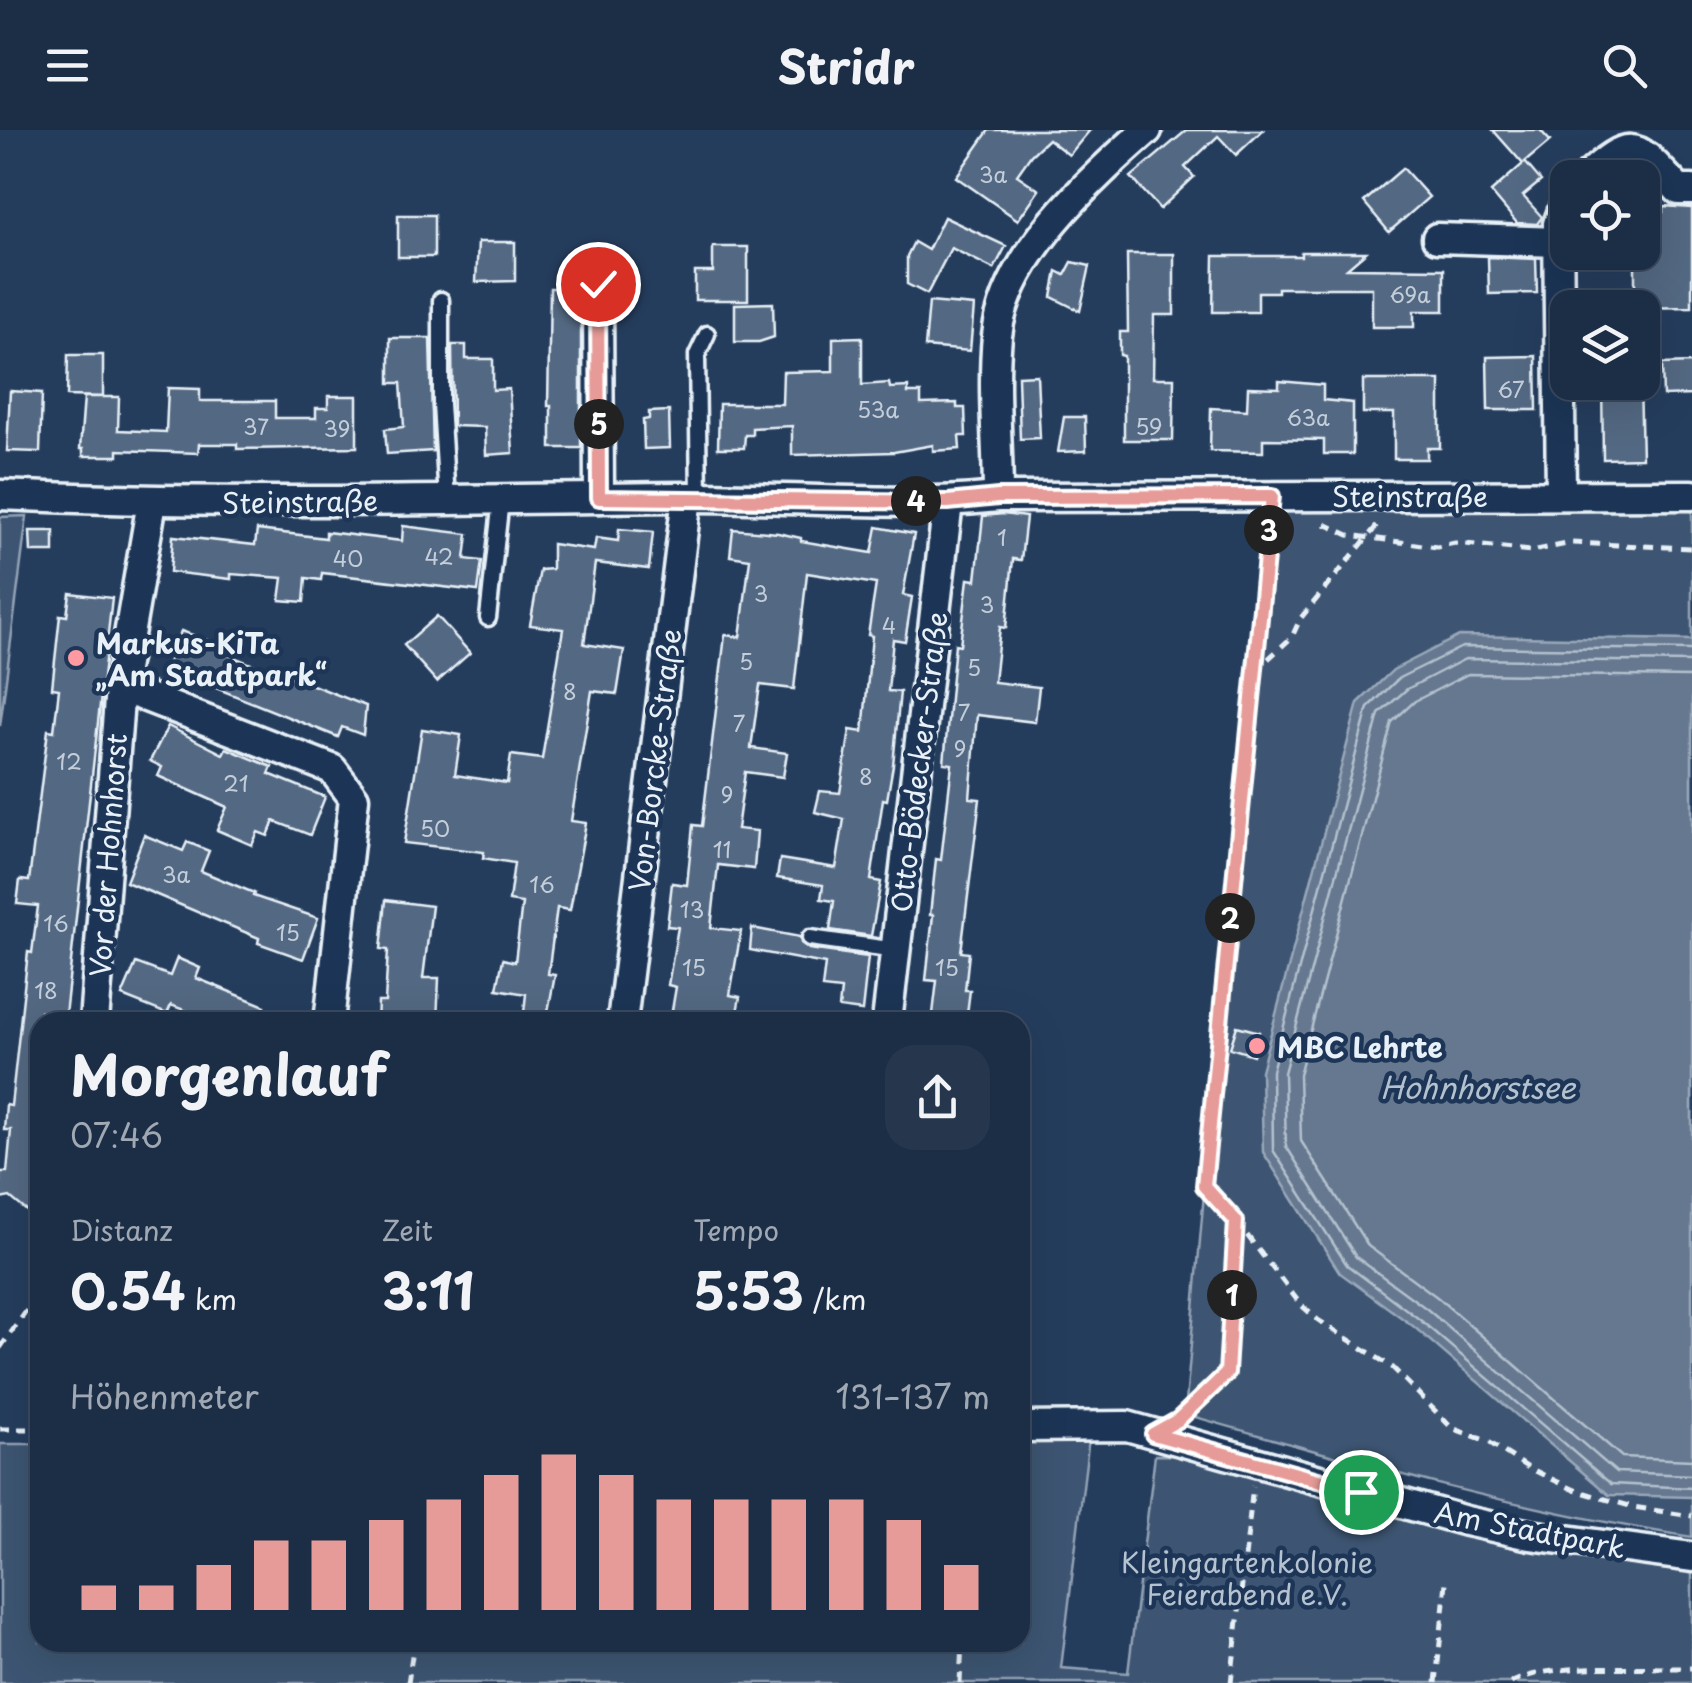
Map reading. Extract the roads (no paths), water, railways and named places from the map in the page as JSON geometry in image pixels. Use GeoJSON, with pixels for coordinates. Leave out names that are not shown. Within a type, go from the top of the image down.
{"type":"FeatureCollection","features":[{"type":"Feature","properties":{"kind":"street"},"geometry":{"type":"LineString","coordinates":[[998,497],[997,334],[1012,284],[1046,231],[1147,130]]}},
{"type":"Feature","properties":{"kind":"street"},"geometry":{"type":"LineString","coordinates":[[1605,160],[1614,152],[1630,148],[1650,160]]}},
{"type":"Feature","properties":{"kind":"street"},"geometry":{"type":"LineString","coordinates":[[1660,170],[1679,190],[1692,190]]}},
{"type":"Feature","properties":{"kind":"street"},"geometry":{"type":"LineString","coordinates":[[1437,238],[1550,242]]}},
{"type":"Feature","properties":{"kind":"street"},"geometry":{"type":"LineString","coordinates":[[1559,270],[1561,494]]}},
{"type":"Feature","properties":{"kind":"street"},"geometry":{"type":"LineString","coordinates":[[598,284],[599,498]]}},
{"type":"Feature","properties":{"kind":"street","name":"Steinstraße"},"geometry":{"type":"LineString","coordinates":[[0,495],[152,502],[693,497],[948,502],[998,497],[1692,495]]}},
{"type":"Feature","properties":{"kind":"street","name":"Von-Borcke-Straße"},"geometry":{"type":"LineString","coordinates":[[623,1012],[693,497]]}},
{"type":"Feature","properties":{"kind":"street","name":"Vor der Hohnhorst"},"geometry":{"type":"LineString","coordinates":[[95,1012],[120,688],[152,502]]}},
{"type":"Feature","properties":{"kind":"street","name":"Otto-Bödecker-Straße"},"geometry":{"type":"LineString","coordinates":[[888,1012],[948,502]]}},
{"type":"Feature","properties":{"kind":"street","name":"Vor der Hohnhorst"},"geometry":{"type":"LineString","coordinates":[[120,688],[332,768],[354,798],[330,1012]]}},
{"type":"Feature","properties":{"kind":"street","name":"Am Stadtpark"},"geometry":{"type":"LineString","coordinates":[[1030,1428],[1127,1426],[1466,1521],[1530,1535],[1692,1557]]}},
{"type":"Feature","properties":{"kind":"lane"},"geometry":{"type":"LineString","coordinates":[[441,300],[441,404],[447,499]]}},
{"type":"Feature","properties":{"kind":"lane"},"geometry":{"type":"LineString","coordinates":[[693,497],[696,355],[707,334]]}},
{"type":"Feature","properties":{"kind":"lane"},"geometry":{"type":"LineString","coordinates":[[488,618],[501,499]]}},
{"type":"Feature","properties":{"kind":"lane"},"geometry":{"type":"LineString","coordinates":[[810,938],[896,950]]}},
{"type":"Feature","properties":{"kind":"water","name":"Hohnhorstsee"},"geometry":{"type":"Polygon","coordinates":[[[1459,636],[1692,640],[1692,1497],[1609,1495],[1413,1326],[1340,1273],[1263,1152],[1261,1071],[1358,703],[1393,670],[1459,636]]]}},
{"type":"Feature","properties":{"kind":"place","name":"Markus-KiTa „Am Stadtpark“"},"geometry":{"type":"Point","coordinates":[76,658]}},
{"type":"Feature","properties":{"kind":"place","name":"MBC Lehrte"},"geometry":{"type":"Point","coordinates":[1257,1046]}},
{"type":"Feature","properties":{"kind":"park label","name":"Kleingartenkolonie Feierabend e.V."},"geometry":{"type":"Point","coordinates":[1247,1577]}}]}
